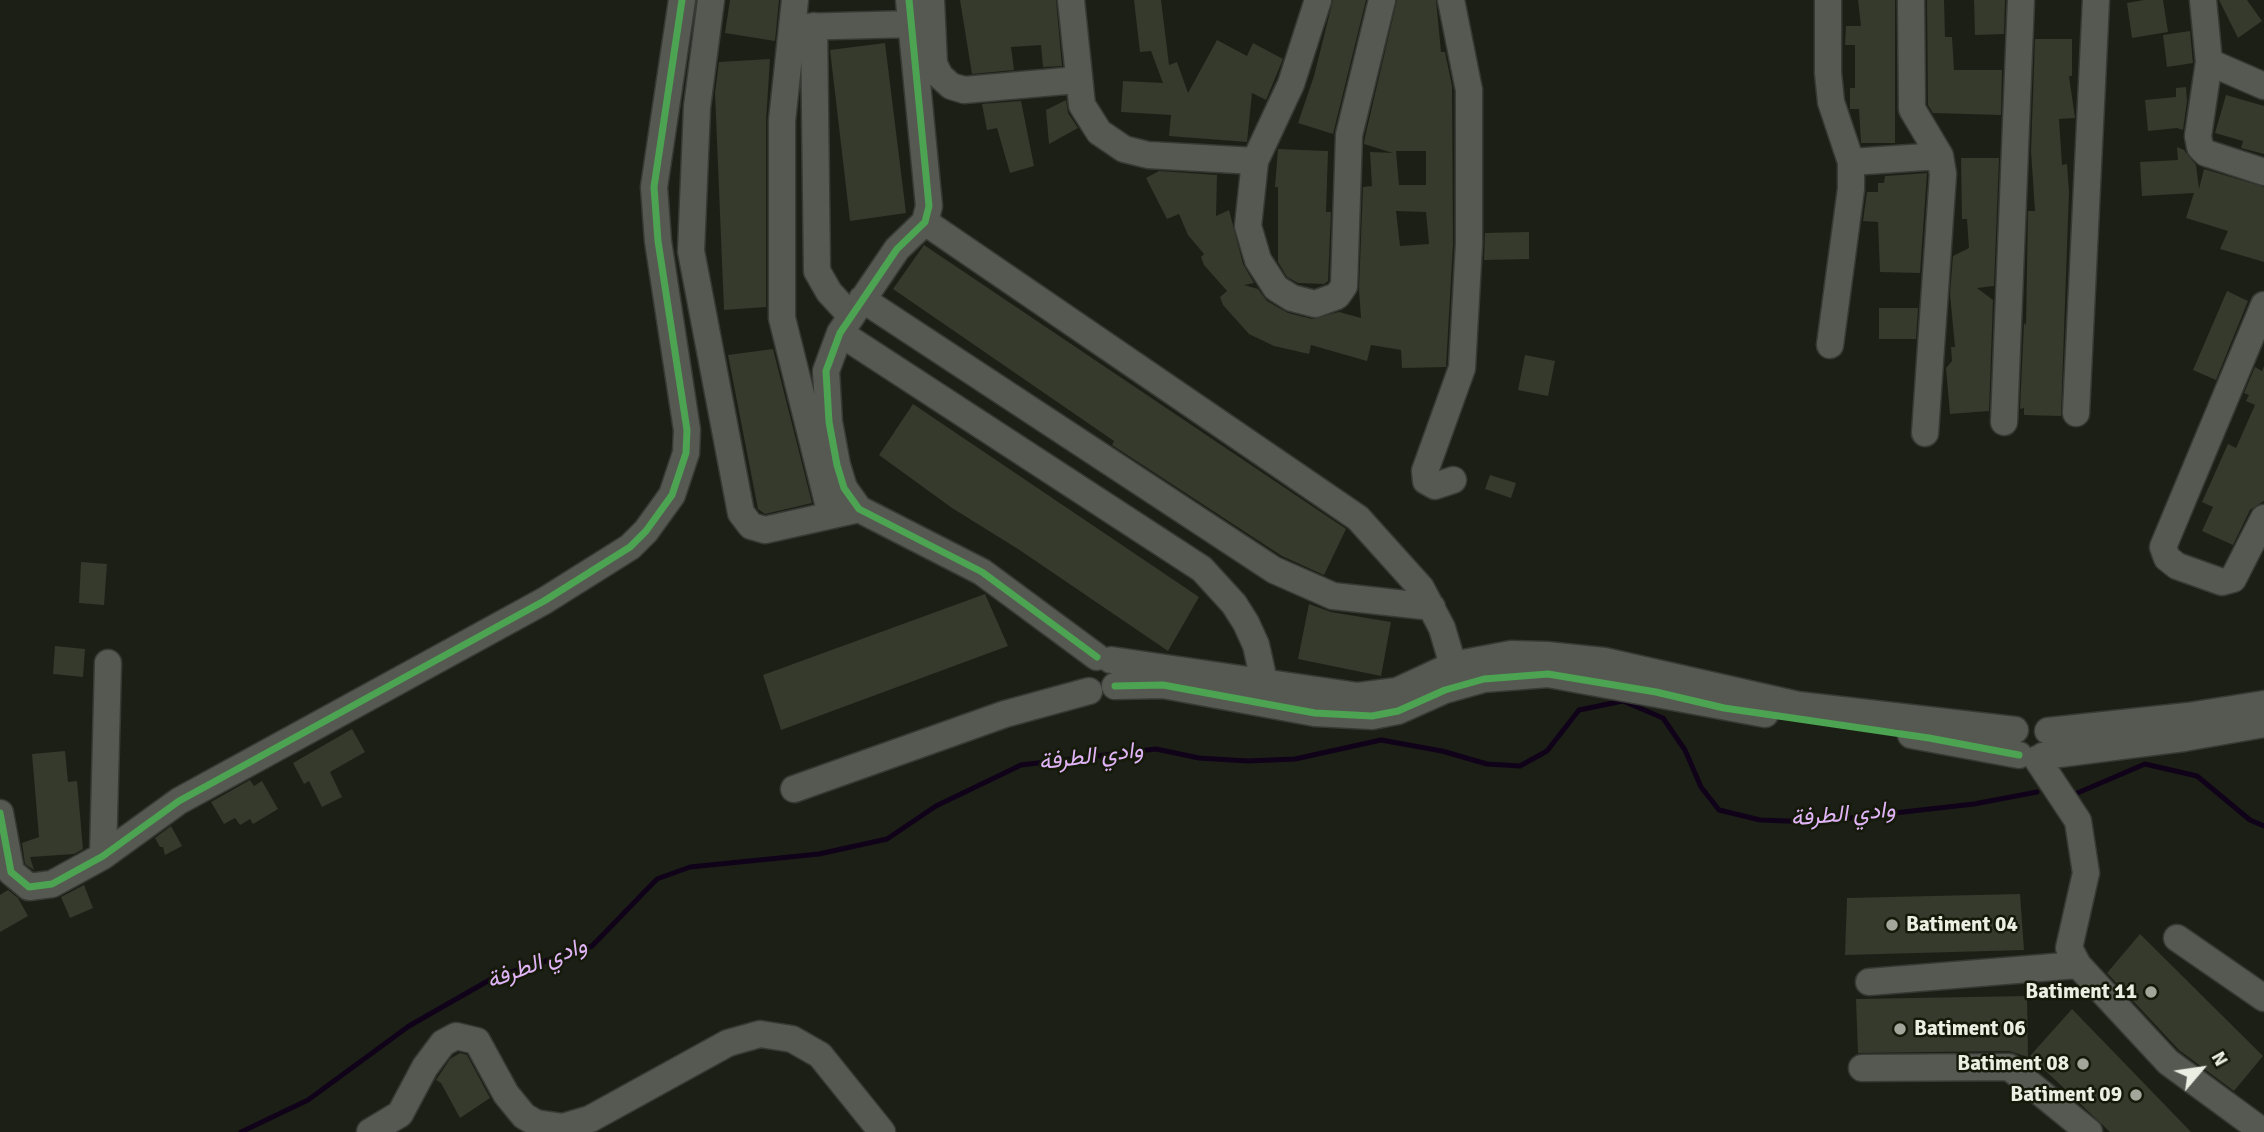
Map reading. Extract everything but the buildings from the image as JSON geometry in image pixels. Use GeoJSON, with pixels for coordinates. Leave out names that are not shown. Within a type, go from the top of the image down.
{"type":"FeatureCollection","features":[{"type":"Feature","properties":{"kind":"street"},"geometry":{"type":"LineString","coordinates":[[0,813],[11,872],[29,887],[52,884],[103,856],[179,801],[544,601],[630,547],[661,514],[680,474],[687,430],[659,241],[654,187],[682,0]]}},
{"type":"Feature","properties":{"kind":"street"},"geometry":{"type":"LineString","coordinates":[[711,0],[697,107],[691,251],[741,513],[751,526],[765,530],[859,509]]}},
{"type":"Feature","properties":{"kind":"street"},"geometry":{"type":"LineString","coordinates":[[795,0],[803,27],[817,271],[829,292],[851,316],[1202,569],[1234,604],[1246,623],[1256,645],[1264,681]]}},
{"type":"Feature","properties":{"kind":"street"},"geometry":{"type":"LineString","coordinates":[[931,0],[934,64],[940,76],[951,86],[964,90],[1077,80]]}},
{"type":"Feature","properties":{"kind":"street"},"geometry":{"type":"LineString","coordinates":[[1071,0],[1077,80],[1082,105],[1099,132],[1124,149],[1148,155],[1255,161]]}},
{"type":"Feature","properties":{"kind":"street"},"geometry":{"type":"LineString","coordinates":[[1318,0],[1291,85],[1255,161],[1248,226],[1258,260],[1276,288],[1304,302],[1326,302],[1336,296],[1344,286],[1349,135],[1382,0]]}},
{"type":"Feature","properties":{"kind":"street"},"geometry":{"type":"LineString","coordinates":[[1451,0],[1469,90],[1469,244],[1462,368],[1425,471],[1426,481],[1435,486],[1453,480]]}},
{"type":"Feature","properties":{"kind":"street"},"geometry":{"type":"LineString","coordinates":[[1828,0],[1830,93],[1850,162],[1851,189],[1830,345]]}},
{"type":"Feature","properties":{"kind":"street"},"geometry":{"type":"LineString","coordinates":[[1911,0],[1912,109],[1940,156],[1943,174],[1924,433]]}},
{"type":"Feature","properties":{"kind":"street"},"geometry":{"type":"LineString","coordinates":[[2004,422],[2021,0]]}},
{"type":"Feature","properties":{"kind":"street"},"geometry":{"type":"LineString","coordinates":[[2076,413],[2096,0]]}},
{"type":"Feature","properties":{"kind":"street"},"geometry":{"type":"LineString","coordinates":[[2203,0],[2209,62],[2198,136],[2200,146],[2206,153],[2264,172]]}},
{"type":"Feature","properties":{"kind":"street"},"geometry":{"type":"LineString","coordinates":[[803,27],[910,12],[929,206],[925,222],[897,249],[851,316],[826,372],[829,422],[844,488],[859,509],[982,572],[1104,659],[1118,673],[1115,687]]}},
{"type":"Feature","properties":{"kind":"street"},"geometry":{"type":"LineString","coordinates":[[803,27],[782,121],[782,318],[831,514]]}},
{"type":"Feature","properties":{"kind":"street"},"geometry":{"type":"LineString","coordinates":[[2209,62],[2264,86]]}},
{"type":"Feature","properties":{"kind":"street"},"geometry":{"type":"LineString","coordinates":[[1850,162],[1940,156]]}},
{"type":"Feature","properties":{"kind":"street"},"geometry":{"type":"LineString","coordinates":[[925,222],[1359,518],[1421,588],[1432,607],[1453,665]]}},
{"type":"Feature","properties":{"kind":"street"},"geometry":{"type":"LineString","coordinates":[[2264,305],[2163,547],[2167,558],[2177,566],[2222,582],[2233,579],[2264,518]]}},
{"type":"Feature","properties":{"kind":"street"},"geometry":{"type":"LineString","coordinates":[[851,316],[1274,570],[1333,596],[1432,607]]}},
{"type":"Feature","properties":{"kind":"street"},"geometry":{"type":"LineString","coordinates":[[1089,691],[1081,678],[1085,664],[1104,659],[1264,681],[1344,696],[1371,696],[1397,691],[1453,665],[1511,654],[1604,661],[1798,705],[2032,746],[2264,704]]}},
{"type":"Feature","properties":{"kind":"street"},"geometry":{"type":"LineString","coordinates":[[103,856],[108,663]]}},
{"type":"Feature","properties":{"kind":"street"},"geometry":{"type":"LineString","coordinates":[[794,789],[1005,714],[1089,691],[1103,694],[1115,687],[1163,685],[1350,716],[1398,710],[1445,690],[1484,679],[1548,674],[1656,692],[1724,708],[1929,738],[2032,746],[2185,738],[2264,724]]}},
{"type":"Feature","properties":{"kind":"street"},"geometry":{"type":"LineString","coordinates":[[2032,746],[2078,821],[2086,873],[2069,948],[2078,965],[2168,1062],[2259,1124]]}},
{"type":"Feature","properties":{"kind":"street"},"geometry":{"type":"LineString","coordinates":[[2177,938],[2264,998]]}},
{"type":"Feature","properties":{"kind":"street"},"geometry":{"type":"LineString","coordinates":[[1869,982],[2078,965]]}},
{"type":"Feature","properties":{"kind":"street"},"geometry":{"type":"LineString","coordinates":[[370,1132],[400,1114],[425,1066],[443,1043],[456,1036],[477,1041],[509,1100],[524,1116],[536,1123],[563,1128],[590,1119],[729,1043],[760,1034],[792,1039],[820,1055],[882,1132]]}},
{"type":"Feature","properties":{"kind":"street"},"geometry":{"type":"LineString","coordinates":[[1862,1068],[2010,1067],[2089,1132]]}},
{"type":"Feature","properties":{"kind":"waterway","name":"وادي الطرفة"},"geometry":{"type":"LineString","coordinates":[[241,1132],[308,1100],[409,1026],[493,978],[592,946],[657,879],[690,867],[819,854],[887,839],[936,806],[1021,765],[1156,749],[1199,758],[1248,761],[1295,759],[1381,740],[1442,751],[1487,764],[1520,766],[1547,751],[1579,710],[1623,701],[1663,718],[1685,750],[1701,787],[1719,810],[1760,820],[1815,822],[1974,804],[2037,792]]}},
{"type":"Feature","properties":{"kind":"waterway","name":"وادي الطرفة"},"geometry":{"type":"LineString","coordinates":[[2075,794],[2145,764],[2197,776],[2250,820],[2264,826]]}},
{"type":"Feature","properties":{"kind":"cycle path"},"geometry":{"type":"LineString","coordinates":[[0,813],[11,872],[29,887],[52,884],[103,856],[179,801],[544,601],[630,547],[646,531],[672,495],[686,453],[687,430],[658,241],[654,187],[682,0]]}},
{"type":"Feature","properties":{"kind":"cycle path"},"geometry":{"type":"LineString","coordinates":[[909,0],[929,206],[925,222],[897,249],[840,333],[826,371],[829,422],[837,465],[844,488],[859,509],[982,572],[1097,657]]}},
{"type":"Feature","properties":{"kind":"cycle path"},"geometry":{"type":"LineString","coordinates":[[1115,686],[1163,685],[1315,713],[1372,716],[1398,711],[1445,690],[1484,679],[1548,674],[1656,692],[1724,708],[1929,738],[2019,755]]}},
{"type":"Feature","properties":{"kind":"place","name":"Batiment 04"},"geometry":{"type":"Point","coordinates":[1892,925]}},
{"type":"Feature","properties":{"kind":"place","name":"Batiment 11"},"geometry":{"type":"Point","coordinates":[2151,992]}},
{"type":"Feature","properties":{"kind":"place","name":"Batiment 06"},"geometry":{"type":"Point","coordinates":[1900,1029]}},
{"type":"Feature","properties":{"kind":"place","name":"Batiment 08"},"geometry":{"type":"Point","coordinates":[2083,1064]}},
{"type":"Feature","properties":{"kind":"place","name":"Batiment 09"},"geometry":{"type":"Point","coordinates":[2136,1095]}}]}
